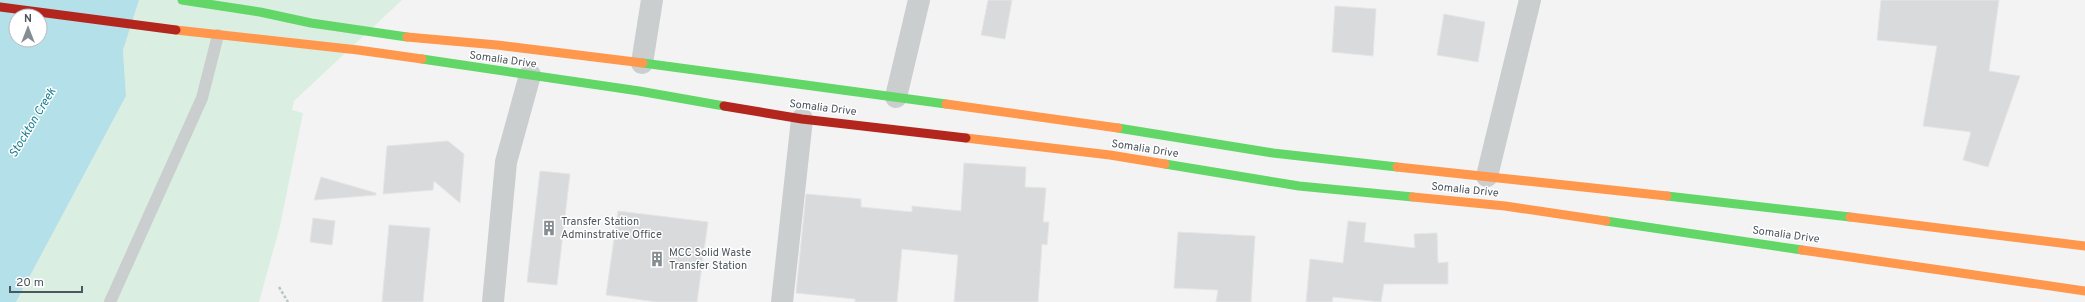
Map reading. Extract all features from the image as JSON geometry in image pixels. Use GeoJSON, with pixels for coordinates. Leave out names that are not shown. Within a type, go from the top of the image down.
{"type":"FeatureCollection","features":[{"type":"Feature","properties":{"kind":"main road","name":"Somalia Drive"},"geometry":{"type":"LineString","coordinates":[[182,0],[311,23],[409,37],[497,45],[559,54],[642,63],[1069,120],[1273,153],[1899,222],[2085,246]]}},
{"type":"Feature","properties":{"kind":"main road","name":"Somalia Drive"},"geometry":{"type":"LineString","coordinates":[[0,7],[200,33],[358,50],[639,91],[802,119],[1110,155],[1299,186],[1505,206],[2085,291]]}},
{"type":"Feature","properties":{"kind":"street"},"geometry":{"type":"LineString","coordinates":[[642,63],[652,0]]}},
{"type":"Feature","properties":{"kind":"street"},"geometry":{"type":"LineString","coordinates":[[896,97],[919,0]]}},
{"type":"Feature","properties":{"kind":"street"},"geometry":{"type":"LineString","coordinates":[[1487,176],[1530,0]]}},
{"type":"Feature","properties":{"kind":"street"},"geometry":{"type":"LineString","coordinates":[[493,302],[506,162],[530,75]]}},
{"type":"Feature","properties":{"kind":"street"},"geometry":{"type":"LineString","coordinates":[[782,302],[802,119]]}},
{"type":"Feature","properties":{"kind":"lane"},"geometry":{"type":"LineString","coordinates":[[110,302],[202,98],[218,35]]}},
{"type":"Feature","properties":{"kind":"path"},"geometry":{"type":"LineString","coordinates":[[279,287],[288,302]]}},
{"type":"Feature","properties":{"kind":"green space"},"geometry":{"type":"Polygon","coordinates":[[[139,0],[402,0],[294,101],[292,110],[303,113],[280,226],[259,302],[16,302],[126,96],[123,50],[139,0]]]}},
{"type":"Feature","properties":{"kind":"water","name":"Stockton Creek"},"geometry":{"type":"Polygon","coordinates":[[[0,0],[139,0],[123,50],[126,96],[16,302],[0,302],[0,0]]]}},
{"type":"Feature","properties":{"kind":"building"},"geometry":{"type":"Polygon","coordinates":[[[988,0],[1012,0],[1005,39],[981,35],[988,0]]]}},
{"type":"Feature","properties":{"kind":"building"},"geometry":{"type":"Polygon","coordinates":[[[1881,0],[1999,0],[1989,71],[2020,76],[1988,167],[1963,160],[1971,132],[1923,126],[1937,46],[1877,40],[1881,0]]]}},
{"type":"Feature","properties":{"kind":"building"},"geometry":{"type":"Polygon","coordinates":[[[1335,6],[1376,9],[1373,56],[1332,52],[1335,6]]]}},
{"type":"Feature","properties":{"kind":"building"},"geometry":{"type":"Polygon","coordinates":[[[1444,14],[1485,22],[1478,62],[1437,55],[1444,14]]]}},
{"type":"Feature","properties":{"kind":"building"},"geometry":{"type":"Polygon","coordinates":[[[448,141],[464,154],[460,203],[434,181],[433,190],[383,194],[387,146],[448,141]]]}},
{"type":"Feature","properties":{"kind":"building"},"geometry":{"type":"Polygon","coordinates":[[[964,163],[1026,167],[1025,187],[1046,188],[1043,222],[1049,222],[1047,245],[1042,244],[1038,302],[954,302],[958,255],[902,249],[897,302],[855,302],[855,299],[796,293],[806,194],[861,199],[861,207],[912,212],[912,206],[961,211],[964,163]]]}},
{"type":"Feature","properties":{"kind":"building","name":"Transfer Station Adminstrative Office"},"geometry":{"type":"Polygon","coordinates":[[[540,171],[570,174],[557,285],[527,282],[540,171]]]}},
{"type":"Feature","properties":{"kind":"building"},"geometry":{"type":"Polygon","coordinates":[[[321,177],[376,193],[376,195],[314,200],[321,177]]]}},
{"type":"Feature","properties":{"kind":"building","name":"MCC Solid Waste Transfer Station"},"geometry":{"type":"Polygon","coordinates":[[[618,211],[708,222],[697,302],[657,302],[606,295],[618,211]]]}},
{"type":"Feature","properties":{"kind":"building"},"geometry":{"type":"Polygon","coordinates":[[[313,218],[335,221],[332,245],[310,242],[313,218]]]}},
{"type":"Feature","properties":{"kind":"building"},"geometry":{"type":"Polygon","coordinates":[[[1348,221],[1366,223],[1364,242],[1415,248],[1414,234],[1437,233],[1438,263],[1448,262],[1448,284],[1384,284],[1381,302],[1333,297],[1332,302],[1306,302],[1310,259],[1343,263],[1348,221]]]}},
{"type":"Feature","properties":{"kind":"building"},"geometry":{"type":"Polygon","coordinates":[[[389,225],[430,228],[423,302],[382,302],[389,225]]]}},
{"type":"Feature","properties":{"kind":"building"},"geometry":{"type":"Polygon","coordinates":[[[1178,232],[1255,236],[1251,302],[1216,302],[1218,290],[1174,288],[1178,232]]]}},
{"type":"Feature","properties":{"kind":"traffic: fast"},"geometry":{"type":"LineString","coordinates":[[182,0],[260,12],[311,23],[407,37]]}},
{"type":"Feature","properties":{"kind":"traffic: fast"},"geometry":{"type":"LineString","coordinates":[[422,59],[639,91],[724,106]]}},
{"type":"Feature","properties":{"kind":"traffic: fast"},"geometry":{"type":"LineString","coordinates":[[643,63],[946,104]]}},
{"type":"Feature","properties":{"kind":"traffic: fast"},"geometry":{"type":"LineString","coordinates":[[1118,128],[1273,153],[1397,167]]}},
{"type":"Feature","properties":{"kind":"traffic: fast"},"geometry":{"type":"LineString","coordinates":[[1165,164],[1299,186],[1413,197]]}},
{"type":"Feature","properties":{"kind":"traffic: fast"},"geometry":{"type":"LineString","coordinates":[[1667,196],[1850,217]]}},
{"type":"Feature","properties":{"kind":"traffic: fast"},"geometry":{"type":"LineString","coordinates":[[1606,221],[1802,250]]}},
{"type":"Feature","properties":{"kind":"traffic: slow"},"geometry":{"type":"LineString","coordinates":[[176,30],[358,50],[422,59]]}},
{"type":"Feature","properties":{"kind":"traffic: slow"},"geometry":{"type":"LineString","coordinates":[[407,37],[497,45],[643,63]]}},
{"type":"Feature","properties":{"kind":"traffic: slow"},"geometry":{"type":"LineString","coordinates":[[946,104],[1118,128]]}},
{"type":"Feature","properties":{"kind":"traffic: slow"},"geometry":{"type":"LineString","coordinates":[[966,138],[1110,155],[1165,164]]}},
{"type":"Feature","properties":{"kind":"traffic: slow"},"geometry":{"type":"LineString","coordinates":[[1397,167],[1667,196]]}},
{"type":"Feature","properties":{"kind":"traffic: slow"},"geometry":{"type":"LineString","coordinates":[[1413,197],[1505,206],[1606,221]]}},
{"type":"Feature","properties":{"kind":"traffic: slow"},"geometry":{"type":"LineString","coordinates":[[1850,217],[2085,246]]}},
{"type":"Feature","properties":{"kind":"traffic: slow"},"geometry":{"type":"LineString","coordinates":[[1802,250],[2085,291]]}},
{"type":"Feature","properties":{"kind":"traffic: jam"},"geometry":{"type":"LineString","coordinates":[[0,7],[176,30]]}},
{"type":"Feature","properties":{"kind":"traffic: jam"},"geometry":{"type":"LineString","coordinates":[[724,106],[802,119],[966,138]]}},
{"type":"Feature","properties":{"kind":"place","name":"Transfer Station Adminstrative Office"},"geometry":{"type":"Point","coordinates":[549,228]}},
{"type":"Feature","properties":{"kind":"place","name":"MCC Solid Waste Transfer Station"},"geometry":{"type":"Point","coordinates":[657,259]}}]}
